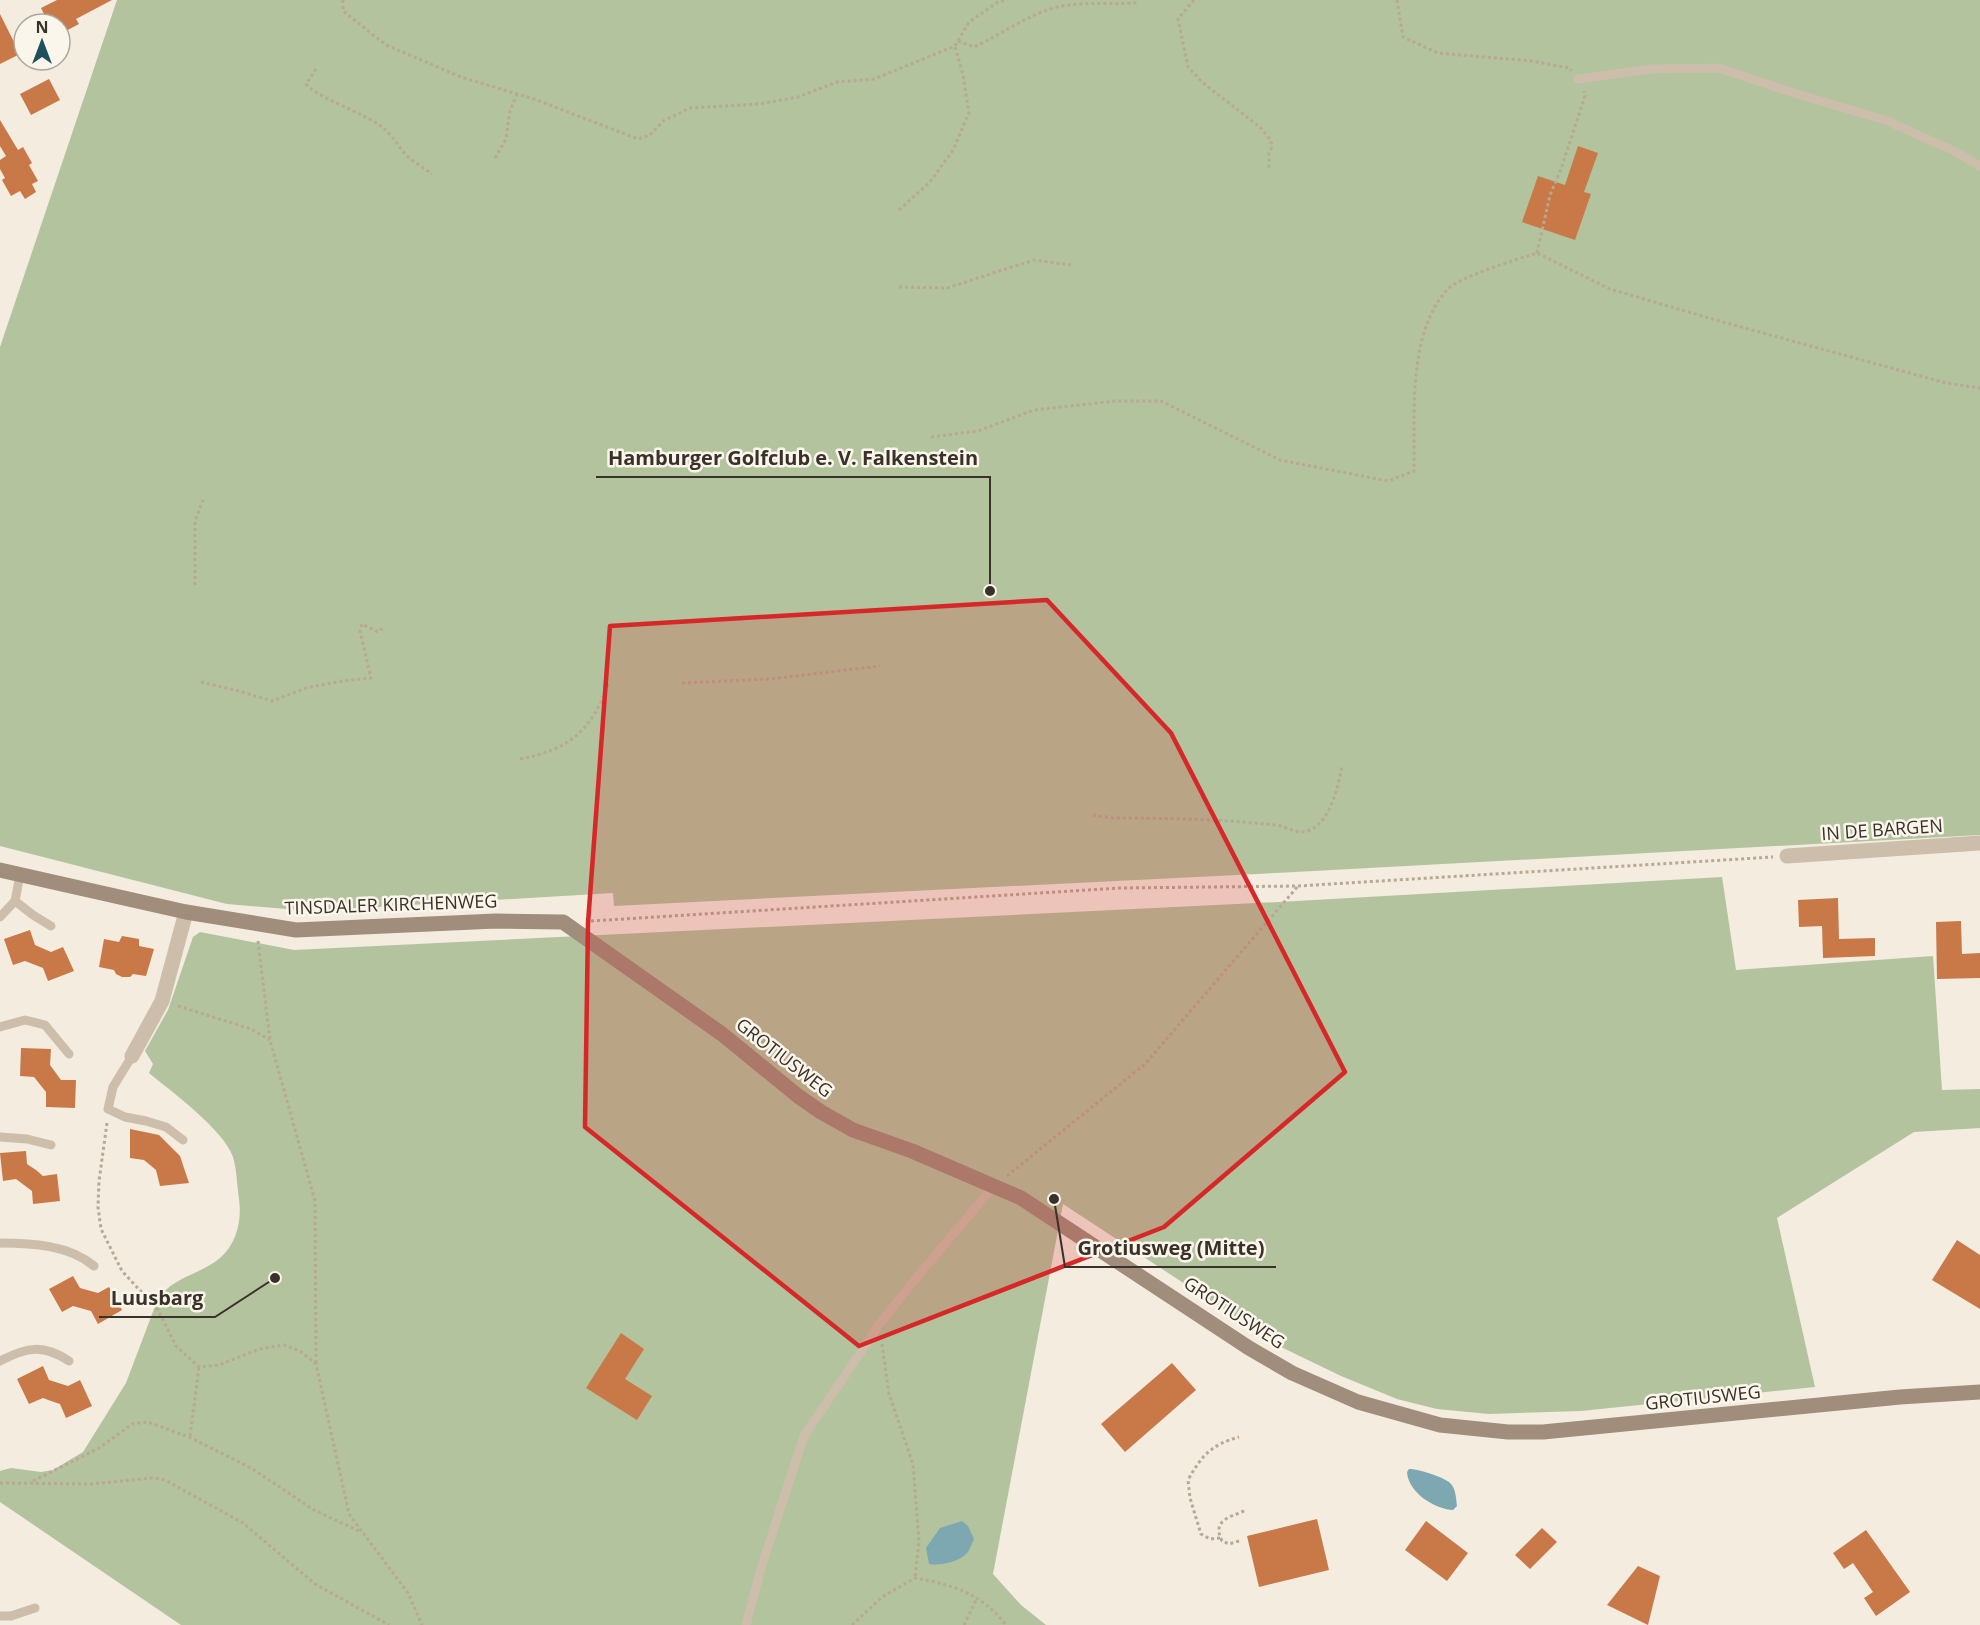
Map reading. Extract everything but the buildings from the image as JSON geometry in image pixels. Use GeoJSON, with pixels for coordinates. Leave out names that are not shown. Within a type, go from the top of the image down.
{"type":"FeatureCollection","features":[{"type":"Feature","properties":{"kind":"street","name":"IN DE BARGEN"},"geometry":{"type":"LineString","coordinates":[[1787,856],[1980,843]]}},
{"type":"Feature","properties":{"kind":"street","name":"TINSDALER KIRCHENWEG"},"geometry":{"type":"LineString","coordinates":[[0,870],[186,912],[296,930],[496,921],[563,922]]}},
{"type":"Feature","properties":{"kind":"street"},"geometry":{"type":"LineString","coordinates":[[132,1056],[162,1001],[186,912]]}},
{"type":"Feature","properties":{"kind":"street","name":"GROTIUSWEG"},"geometry":{"type":"LineString","coordinates":[[563,922],[722,1034],[821,1112],[853,1130],[912,1151],[1021,1198],[1250,1348],[1292,1373],[1358,1402],[1440,1425],[1508,1432],[1563,1431],[1900,1397],[1980,1392]]}},
{"type":"Feature","properties":{"kind":"lane"},"geometry":{"type":"LineString","coordinates":[[1578,79],[1651,69],[1719,68],[1885,120],[1954,151],[1980,166]]}},
{"type":"Feature","properties":{"kind":"lane"},"geometry":{"type":"LineString","coordinates":[[0,917],[15,902],[20,875]]}},
{"type":"Feature","properties":{"kind":"lane"},"geometry":{"type":"LineString","coordinates":[[15,902],[51,926]]}},
{"type":"Feature","properties":{"kind":"lane"},"geometry":{"type":"LineString","coordinates":[[0,1027],[25,1020],[45,1025],[69,1054]]}},
{"type":"Feature","properties":{"kind":"lane"},"geometry":{"type":"LineString","coordinates":[[132,1056],[113,1087],[108,1109],[125,1117],[146,1120],[166,1127],[183,1140]]}},
{"type":"Feature","properties":{"kind":"lane"},"geometry":{"type":"LineString","coordinates":[[0,1137],[27,1139],[51,1145]]}},
{"type":"Feature","properties":{"kind":"lane"},"geometry":{"type":"LineString","coordinates":[[746,1625],[762,1565],[804,1436],[879,1325],[912,1282],[993,1187]]}},
{"type":"Feature","properties":{"kind":"lane"},"geometry":{"type":"LineString","coordinates":[[0,1243],[48,1246],[83,1257],[94,1266]]}},
{"type":"Feature","properties":{"kind":"lane"},"geometry":{"type":"LineString","coordinates":[[0,1361],[18,1352],[38,1348],[54,1351],[69,1360]]}},
{"type":"Feature","properties":{"kind":"lane"},"geometry":{"type":"LineString","coordinates":[[0,1616],[11,1616],[35,1608]]}},
{"type":"Feature","properties":{"kind":"path"},"geometry":{"type":"LineString","coordinates":[[343,0],[343,11],[386,45],[461,77],[586,118],[638,139],[650,135],[663,121],[690,108],[759,104],[798,97],[837,82],[874,79],[955,46],[969,22],[998,2],[1007,0]]}},
{"type":"Feature","properties":{"kind":"path"},"geometry":{"type":"LineString","coordinates":[[958,41],[974,47],[997,37],[1025,18],[1058,7],[1087,3],[1112,5],[1135,3],[1138,0]]}},
{"type":"Feature","properties":{"kind":"path"},"geometry":{"type":"LineString","coordinates":[[1194,0],[1178,19],[1188,67],[1202,82],[1268,136],[1272,147],[1269,153],[1269,168]]}},
{"type":"Feature","properties":{"kind":"path"},"geometry":{"type":"LineString","coordinates":[[1397,0],[1403,37],[1438,53],[1498,60],[1532,61],[1569,68],[1578,79],[1585,96],[1550,195],[1537,253]]}},
{"type":"Feature","properties":{"kind":"path"},"geometry":{"type":"LineString","coordinates":[[899,210],[930,182],[953,150],[969,113],[963,75],[955,46]]}},
{"type":"Feature","properties":{"kind":"path"},"geometry":{"type":"LineString","coordinates":[[316,69],[306,84],[311,91],[380,125],[392,136],[407,156],[432,174]]}},
{"type":"Feature","properties":{"kind":"path"},"geometry":{"type":"LineString","coordinates":[[495,158],[506,139],[510,111],[517,94]]}},
{"type":"Feature","properties":{"kind":"path"},"geometry":{"type":"LineString","coordinates":[[931,437],[978,431],[1034,410],[1115,401],[1161,401],[1280,460],[1389,481],[1414,471],[1416,379],[1422,339],[1433,312],[1449,288],[1481,273],[1537,253],[1610,289],[1946,382],[1980,388]]}},
{"type":"Feature","properties":{"kind":"path"},"geometry":{"type":"LineString","coordinates":[[899,287],[947,288],[1034,260],[1071,265]]}},
{"type":"Feature","properties":{"kind":"path"},"geometry":{"type":"LineString","coordinates":[[195,585],[195,521],[203,500]]}},
{"type":"Feature","properties":{"kind":"path"},"geometry":{"type":"LineString","coordinates":[[201,682],[272,701],[306,688],[371,678],[360,631],[362,624],[378,632],[384,627]]}},
{"type":"Feature","properties":{"kind":"path"},"geometry":{"type":"LineString","coordinates":[[682,683],[770,679],[880,666]]}},
{"type":"Feature","properties":{"kind":"path"},"geometry":{"type":"LineString","coordinates":[[520,759],[545,754],[568,743],[586,726],[601,705],[608,684]]}},
{"type":"Feature","properties":{"kind":"path"},"geometry":{"type":"LineString","coordinates":[[1093,814],[1113,818],[1232,821],[1279,825],[1298,833],[1320,824],[1330,807],[1342,766]]}},
{"type":"Feature","properties":{"kind":"path"},"geometry":{"type":"LineString","coordinates":[[563,922],[1120,888],[1298,886],[1787,856]]}},
{"type":"Feature","properties":{"kind":"path"},"geometry":{"type":"LineString","coordinates":[[993,1187],[1144,1064],[1298,886]]}},
{"type":"Feature","properties":{"kind":"path"},"geometry":{"type":"LineString","coordinates":[[258,925],[257,949],[270,1040],[315,1201],[316,1364],[349,1514],[408,1593],[422,1625]]}},
{"type":"Feature","properties":{"kind":"path"},"geometry":{"type":"LineString","coordinates":[[162,1001],[251,1029],[270,1040]]}},
{"type":"Feature","properties":{"kind":"path"},"geometry":{"type":"LineString","coordinates":[[108,1109],[99,1181],[98,1207],[101,1229],[122,1271],[158,1310],[176,1346],[199,1367],[219,1365],[259,1349],[284,1345],[300,1351],[316,1364]]}},
{"type":"Feature","properties":{"kind":"path"},"geometry":{"type":"LineString","coordinates":[[879,1325],[889,1394],[913,1464],[919,1541],[915,1578]]}},
{"type":"Feature","properties":{"kind":"path"},"geometry":{"type":"LineString","coordinates":[[189,1437],[199,1367]]}},
{"type":"Feature","properties":{"kind":"path"},"geometry":{"type":"LineString","coordinates":[[32,1482],[99,1448],[132,1424],[148,1422],[189,1437],[251,1468],[314,1510],[363,1533]]}},
{"type":"Feature","properties":{"kind":"path"},"geometry":{"type":"LineString","coordinates":[[1220,1538],[1210,1539],[1201,1534],[1190,1498],[1188,1480],[1207,1452],[1216,1445],[1239,1437]]}},
{"type":"Feature","properties":{"kind":"path"},"geometry":{"type":"LineString","coordinates":[[0,1483],[92,1484],[152,1478],[165,1479],[243,1523],[315,1584],[389,1625]]}},
{"type":"Feature","properties":{"kind":"path"},"geometry":{"type":"LineString","coordinates":[[1239,1541],[1229,1544],[1222,1541],[1219,1531],[1222,1522],[1246,1510]]}},
{"type":"Feature","properties":{"kind":"path"},"geometry":{"type":"LineString","coordinates":[[852,1625],[882,1597],[915,1578],[942,1582],[968,1592],[993,1609],[1006,1625]]}},
{"type":"Feature","properties":{"kind":"path"},"geometry":{"type":"LineString","coordinates":[[964,1625],[977,1598]]}},
{"type":"Feature","properties":{"kind":"highlighted area"},"geometry":{"type":"Polygon","coordinates":[[[1047,600],[1171,733],[1345,1072],[1164,1227],[859,1346],[585,1127],[588,923],[610,626],[1047,600]]]}},
{"type":"Feature","properties":{"kind":"green space"},"geometry":{"type":"Polygon","coordinates":[[[117,0],[1980,0],[1980,835],[614,906],[613,893],[310,911],[227,904],[0,846],[0,347],[117,0]]]}},
{"type":"Feature","properties":{"kind":"green space"},"geometry":{"type":"Polygon","coordinates":[[[1722,877],[1736,970],[1933,956],[1942,1090],[1980,1089],[1980,1128],[1914,1132],[1777,1218],[1815,1387],[1581,1411],[1489,1414],[1437,1409],[1397,1399],[1341,1376],[1281,1347],[1063,1204],[993,1574],[1021,1605],[1046,1625],[181,1625],[0,1502],[0,1471],[11,1468],[41,1472],[53,1470],[83,1452],[126,1383],[157,1301],[178,1281],[220,1258],[231,1245],[237,1231],[240,1207],[237,1178],[233,1157],[228,1146],[209,1124],[149,1073],[153,1064],[145,1051],[168,1010],[193,937],[200,932],[294,950],[1279,902],[1722,877]]]}},
{"type":"Feature","properties":{"kind":"water"},"geometry":{"type":"Polygon","coordinates":[[[1409,1469],[1431,1474],[1450,1483],[1455,1491],[1457,1506],[1453,1510],[1446,1509],[1423,1498],[1408,1479],[1409,1469]]]}},
{"type":"Feature","properties":{"kind":"water"},"geometry":{"type":"Polygon","coordinates":[[[962,1521],[968,1526],[974,1539],[968,1552],[949,1563],[929,1564],[926,1548],[940,1528],[962,1521]]]}},
{"type":"Feature","properties":{"kind":"place","name":"Hamburger Golfclub e. V. Falkenstein"},"geometry":{"type":"Point","coordinates":[990,591]}},
{"type":"Feature","properties":{"kind":"place","name":"Grotiusweg (Mitte)"},"geometry":{"type":"Point","coordinates":[1054,1199]}},
{"type":"Feature","properties":{"kind":"place","name":"Luusbarg"},"geometry":{"type":"Point","coordinates":[275,1278]}}]}
